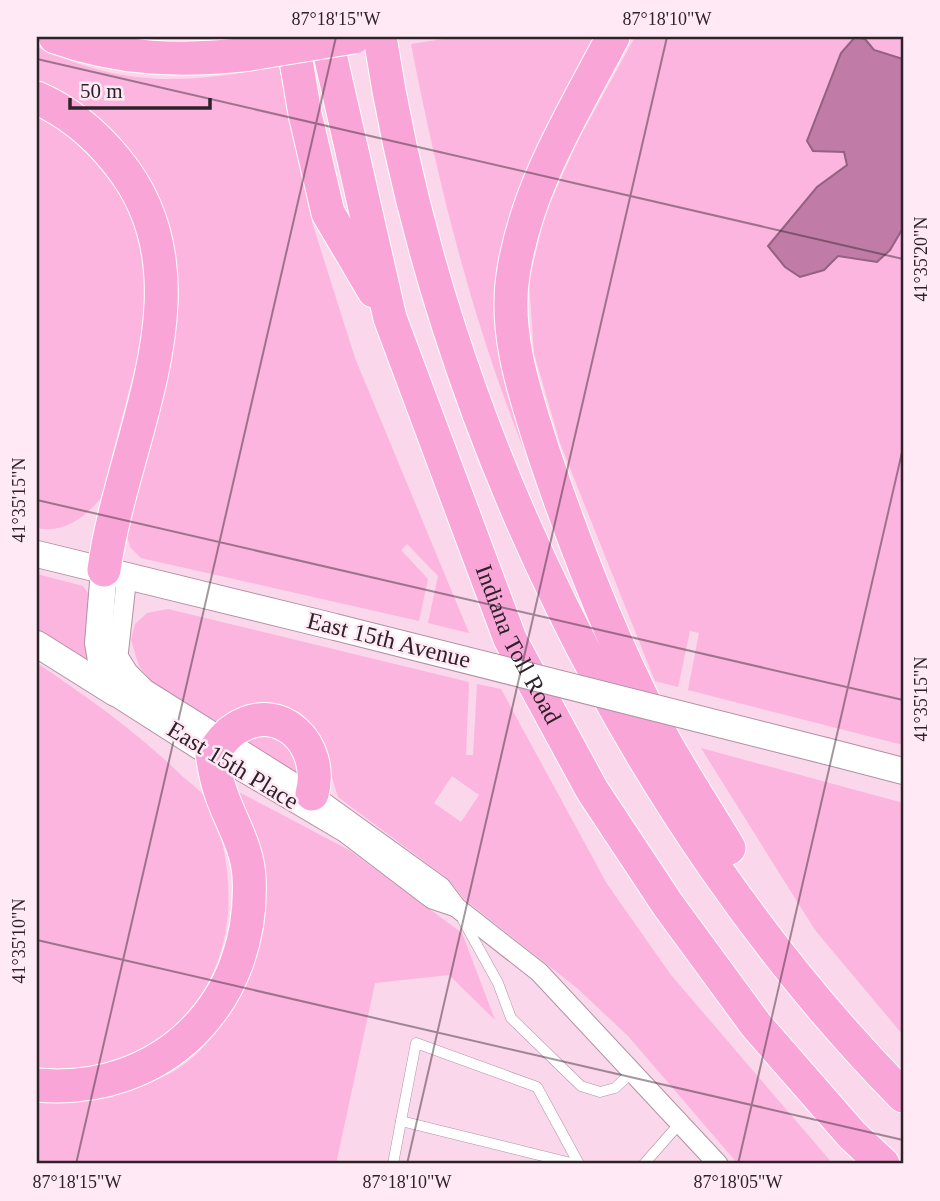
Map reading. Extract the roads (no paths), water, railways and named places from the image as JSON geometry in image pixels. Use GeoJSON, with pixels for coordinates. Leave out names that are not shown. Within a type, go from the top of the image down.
{"type":"FeatureCollection","features":[{"type":"Feature","properties":{"kind":"highway"},"geometry":{"type":"LineString","coordinates":[[55,37],[120,56],[159,60],[246,45]]}},
{"type":"Feature","properties":{"kind":"highway"},"geometry":{"type":"LineString","coordinates":[[115,37],[160,44],[246,45],[354,37]]}},
{"type":"Feature","properties":{"kind":"highway"},"geometry":{"type":"LineString","coordinates":[[292,37],[304,114],[328,213],[390,318]]}},
{"type":"Feature","properties":{"kind":"highway","name":"Indiana Toll Road"},"geometry":{"type":"LineString","coordinates":[[326,37],[390,318],[510,639],[592,790],[668,905],[756,1025],[852,1135],[883,1164]]}},
{"type":"Feature","properties":{"kind":"highway"},"geometry":{"type":"LineString","coordinates":[[380,37],[405,173],[448,328],[480,418],[577,637],[659,782],[764,935],[903,1096]]}},
{"type":"Feature","properties":{"kind":"highway"},"geometry":{"type":"LineString","coordinates":[[613,37],[547,162],[534,196],[512,277],[511,324],[523,388],[596,594],[666,743],[733,853],[764,935]]}},
{"type":"Feature","properties":{"kind":"highway"},"geometry":{"type":"LineString","coordinates":[[37,98],[75,118],[106,147],[130,177],[149,212],[160,253],[163,292],[160,332],[110,526],[115,572]]}},
{"type":"Feature","properties":{"kind":"highway"},"geometry":{"type":"LineString","coordinates":[[37,1085],[68,1088],[120,1078],[162,1059],[194,1030],[219,1001],[234,973],[249,922],[249,873],[239,836],[220,791],[218,746],[235,729],[263,721],[292,729],[303,738],[313,758],[316,779],[312,794]]}},
{"type":"Feature","properties":{"kind":"street","name":"East 15th Avenue"},"geometry":{"type":"LineString","coordinates":[[37,554],[335,626],[903,771]]}},
{"type":"Feature","properties":{"kind":"street","name":"East 15th Place"},"geometry":{"type":"LineString","coordinates":[[115,572],[99,643],[102,666],[118,694],[312,794],[441,887],[456,907],[539,972],[718,1164]]}},
{"type":"Feature","properties":{"kind":"street","name":"East 15th Place"},"geometry":{"type":"LineString","coordinates":[[115,572],[118,656],[128,672],[145,689],[218,746],[344,832],[432,899],[456,907]]}},
{"type":"Feature","properties":{"kind":"street"},"geometry":{"type":"LineString","coordinates":[[37,644],[118,694]]}},
{"type":"Feature","properties":{"kind":"lane"},"geometry":{"type":"LineString","coordinates":[[456,907],[498,983],[511,1018],[581,1086],[600,1092],[615,1088],[632,1072]]}},
{"type":"Feature","properties":{"kind":"lane"},"geometry":{"type":"LineString","coordinates":[[393,1164],[416,1043],[537,1087],[577,1164]]}},
{"type":"Feature","properties":{"kind":"lane"},"geometry":{"type":"LineString","coordinates":[[401,1121],[577,1164]]}},
{"type":"Feature","properties":{"kind":"lane"},"geometry":{"type":"LineString","coordinates":[[644,1164],[680,1124]]}}]}
